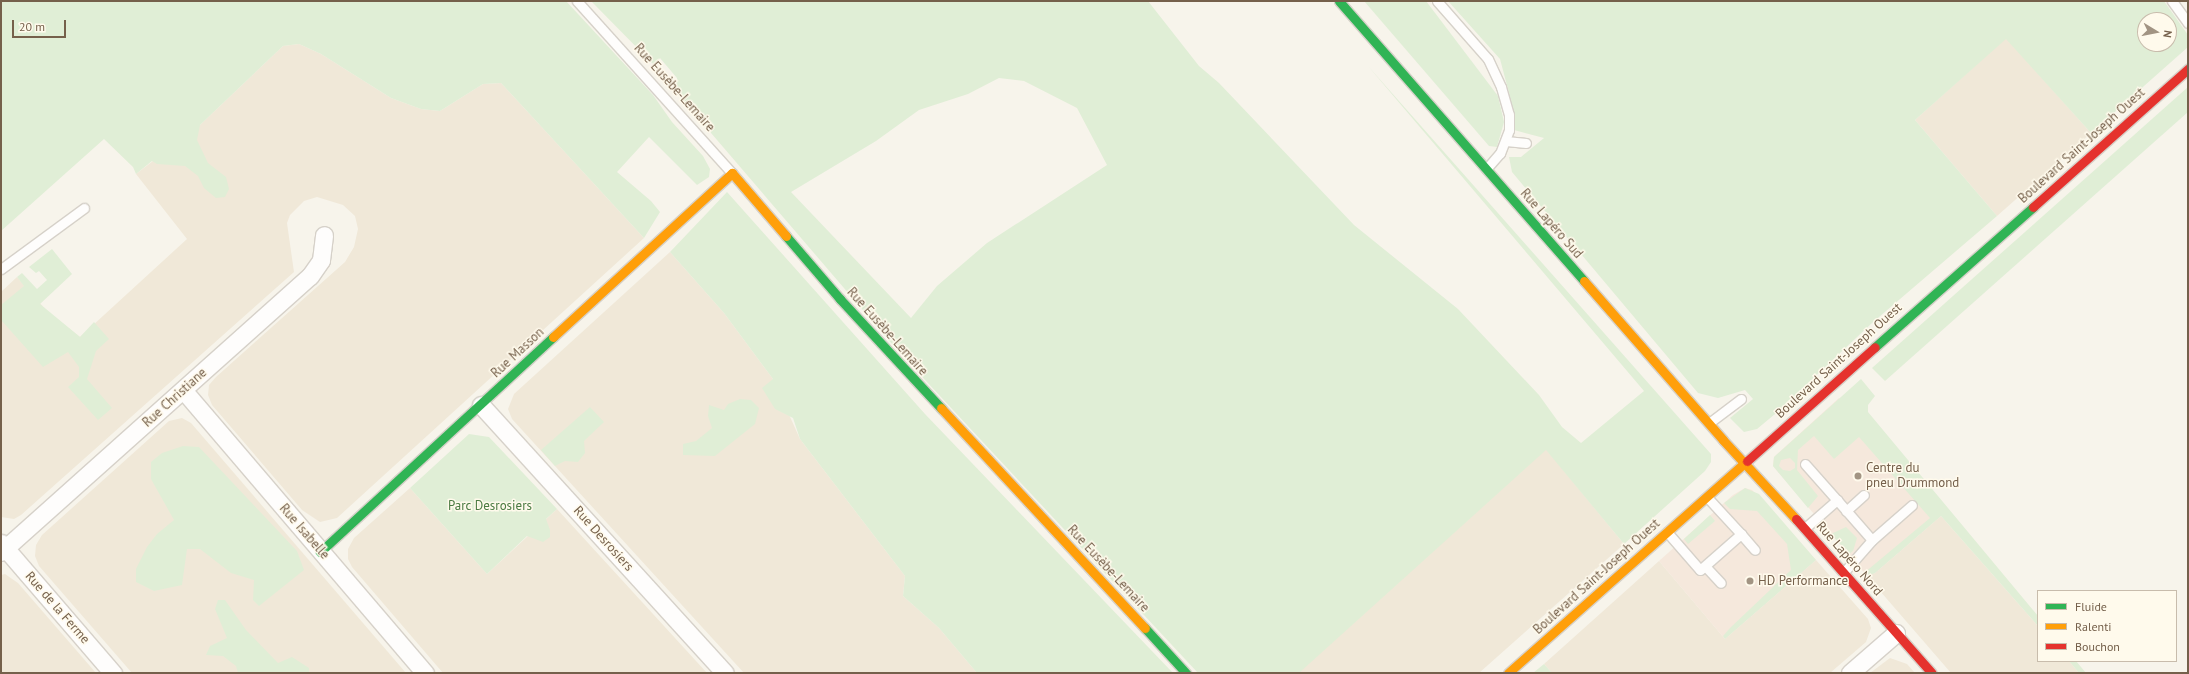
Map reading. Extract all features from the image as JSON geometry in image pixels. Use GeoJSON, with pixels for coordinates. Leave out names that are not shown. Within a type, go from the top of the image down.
{"type":"FeatureCollection","features":[{"type":"Feature","properties":{"kind":"street","name":"Rue Lapéro Sud"},"geometry":{"type":"LineString","coordinates":[[1339,1],[1708,424],[1745,463]]}},
{"type":"Feature","properties":{"kind":"street","name":"Boulevard Saint-Joseph Ouest"},"geometry":{"type":"LineString","coordinates":[[1508,673],[2188,69]]}},
{"type":"Feature","properties":{"kind":"street","name":"Rue Masson"},"geometry":{"type":"LineString","coordinates":[[320,552],[732,173]]}},
{"type":"Feature","properties":{"kind":"street","name":"Rue Eusèbe-Lemaire"},"geometry":{"type":"LineString","coordinates":[[732,173],[845,305],[1186,673]]}},
{"type":"Feature","properties":{"kind":"street","name":"Rue Christiane"},"geometry":{"type":"LineString","coordinates":[[2,548],[184,391],[316,269],[324,252],[324,235]]}},
{"type":"Feature","properties":{"kind":"street","name":"Rue Isabelle"},"geometry":{"type":"LineString","coordinates":[[184,391],[320,552],[425,673]]}},
{"type":"Feature","properties":{"kind":"street","name":"Rue Desrosiers"},"geometry":{"type":"LineString","coordinates":[[481,405],[725,673]]}},
{"type":"Feature","properties":{"kind":"street","name":"Rue Lapéro Nord"},"geometry":{"type":"LineString","coordinates":[[1745,463],[1805,528],[1932,673]]}},
{"type":"Feature","properties":{"kind":"street","name":"Rue de la Ferme"},"geometry":{"type":"LineString","coordinates":[[2,548],[113,673]]}},
{"type":"Feature","properties":{"kind":"street"},"geometry":{"type":"LineString","coordinates":[[1850,673],[1896,633]]}},
{"type":"Feature","properties":{"kind":"lane","name":"Rue Eusèbe-Lemaire"},"geometry":{"type":"LineString","coordinates":[[577,1],[732,173]]}},
{"type":"Feature","properties":{"kind":"lane"},"geometry":{"type":"LineString","coordinates":[[1437,1],[1488,59],[1501,87],[1509,115],[1509,130],[1506,141],[1500,153],[1486,169]]}},
{"type":"Feature","properties":{"kind":"lane"},"geometry":{"type":"LineString","coordinates":[[2172,1],[2188,24]]}},
{"type":"Feature","properties":{"kind":"lane"},"geometry":{"type":"LineString","coordinates":[[1506,141],[1526,143]]}},
{"type":"Feature","properties":{"kind":"lane"},"geometry":{"type":"LineString","coordinates":[[1,269],[84,208]]}},
{"type":"Feature","properties":{"kind":"lane"},"geometry":{"type":"LineString","coordinates":[[1708,424],[1741,399]]}},
{"type":"Feature","properties":{"kind":"lane"},"geometry":{"type":"LineString","coordinates":[[1805,464],[1872,540]]}},
{"type":"Feature","properties":{"kind":"lane"},"geometry":{"type":"LineString","coordinates":[[1846,511],[1864,495]]}},
{"type":"Feature","properties":{"kind":"lane"},"geometry":{"type":"LineString","coordinates":[[1707,496],[1755,550]]}},
{"type":"Feature","properties":{"kind":"lane"},"geometry":{"type":"LineString","coordinates":[[1805,528],[1837,500]]}},
{"type":"Feature","properties":{"kind":"lane"},"geometry":{"type":"LineString","coordinates":[[1844,572],[1872,540],[1912,505]]}},
{"type":"Feature","properties":{"kind":"lane"},"geometry":{"type":"LineString","coordinates":[[1667,532],[1700,570],[1741,534]]}},
{"type":"Feature","properties":{"kind":"lane"},"geometry":{"type":"LineString","coordinates":[[1705,566],[1721,584]]}},
{"type":"Feature","properties":{"kind":"shaded area"},"geometry":{"type":"Polygon","coordinates":[[[2006,38],[2091,133],[1997,216],[1915,120],[2006,38]]]}},
{"type":"Feature","properties":{"kind":"shaded area"},"geometry":{"type":"Polygon","coordinates":[[[299,44],[321,54],[391,98],[421,109],[440,111],[483,84],[501,83],[644,238],[337,518],[320,522],[302,510],[212,405],[208,395],[209,385],[216,377],[345,262],[354,247],[358,229],[355,216],[343,205],[317,197],[304,201],[290,215],[287,223],[294,272],[21,515],[14,519],[1,517],[1,292],[17,277],[47,311],[80,337],[187,239],[136,174],[200,125],[283,46],[299,44]]]}},
{"type":"Feature","properties":{"kind":"shaded area"},"geometry":{"type":"Polygon","coordinates":[[[670,252],[724,313],[773,379],[800,439],[905,576],[903,596],[939,628],[977,673],[744,673],[512,419],[508,409],[514,394],[670,252]]]}},
{"type":"Feature","properties":{"kind":"shaded area"},"geometry":{"type":"Polygon","coordinates":[[[1839,398],[1941,516],[1875,573],[1867,576],[1773,466],[1774,457],[1839,398]]]}},
{"type":"Feature","properties":{"kind":"shaded area"},"geometry":{"type":"Polygon","coordinates":[[[182,418],[191,423],[406,673],[132,673],[39,566],[35,556],[36,545],[42,535],[169,421],[182,418]]]}},
{"type":"Feature","properties":{"kind":"shaded area"},"geometry":{"type":"Polygon","coordinates":[[[1546,449],[1624,544],[1479,673],[1298,673],[1546,449]]]}},
{"type":"Feature","properties":{"kind":"shaded area"},"geometry":{"type":"Polygon","coordinates":[[[410,488],[487,574],[557,509],[707,673],[443,673],[352,567],[348,559],[348,549],[354,538],[410,488]]]}},
{"type":"Feature","properties":{"kind":"shaded area"},"geometry":{"type":"Polygon","coordinates":[[[1745,488],[1752,490],[1816,560],[1725,639],[1659,561],[1733,495],[1745,488]]]}},
{"type":"Feature","properties":{"kind":"shaded area"},"geometry":{"type":"Polygon","coordinates":[[[1941,516],[2037,625],[2037,662],[2070,662],[2079,673],[1951,673],[1867,576],[1875,573],[1941,516]]]}},
{"type":"Feature","properties":{"kind":"shaded area"},"geometry":{"type":"Polygon","coordinates":[[[1816,560],[1868,619],[1871,628],[1866,642],[1830,673],[1552,673],[1544,664],[1659,561],[1725,639],[1816,560]]]}},
{"type":"Feature","properties":{"kind":"shaded area"},"geometry":{"type":"Polygon","coordinates":[[[5,574],[18,583],[96,673],[1,673],[1,575],[5,574]]]}},
{"type":"Feature","properties":{"kind":"shaded area"},"geometry":{"type":"Polygon","coordinates":[[[1890,658],[1907,664],[1915,673],[1870,673],[1890,658]]]}},
{"type":"Feature","properties":{"kind":"green space"},"geometry":{"type":"Polygon","coordinates":[[[1,1],[566,1],[653,95],[672,122],[703,156],[710,169],[709,177],[697,185],[649,137],[617,172],[651,201],[660,212],[644,238],[501,83],[483,84],[440,111],[421,109],[391,98],[321,54],[299,44],[283,46],[200,125],[197,140],[208,163],[226,177],[229,189],[225,197],[216,198],[204,188],[198,176],[185,166],[157,164],[152,161],[136,174],[133,167],[104,139],[1,231],[1,1]]]}},
{"type":"Feature","properties":{"kind":"green space"},"geometry":{"type":"Polygon","coordinates":[[[591,1],[1148,1],[1199,66],[1219,83],[1354,225],[1458,309],[1539,395],[1562,427],[1581,443],[1644,391],[1368,66],[1711,454],[1711,462],[1705,471],[1624,544],[1546,450],[1299,673],[1198,673],[898,351],[675,91],[677,78],[660,58],[654,65],[591,1]],[[999,78],[968,94],[919,110],[876,141],[791,192],[911,318],[937,286],[987,243],[1107,165],[1077,108],[1024,81],[999,78]]]}},
{"type":"Feature","properties":{"kind":"green space"},"geometry":{"type":"Polygon","coordinates":[[[1364,1],[1426,1],[1498,96],[1504,122],[1497,147],[1489,146],[1364,1]]]}},
{"type":"Feature","properties":{"kind":"green space"},"geometry":{"type":"Polygon","coordinates":[[[1448,1],[2164,1],[2172,12],[2137,12],[2137,52],[2177,52],[2177,19],[2188,35],[2188,47],[2091,133],[2006,39],[1915,120],[1997,216],[1872,323],[1775,414],[1757,429],[1744,432],[1730,418],[1753,399],[1745,390],[1718,398],[1698,393],[1512,172],[1509,157],[1521,157],[1544,138],[1514,130],[1509,93],[1500,59],[1448,1]]]}},
{"type":"Feature","properties":{"kind":"green space"},"geometry":{"type":"Polygon","coordinates":[[[2188,87],[2188,112],[1885,381],[1872,368],[2188,87]]]}},
{"type":"Feature","properties":{"kind":"green space"},"geometry":{"type":"Polygon","coordinates":[[[727,192],[925,414],[1173,673],[977,673],[939,628],[903,596],[905,576],[800,439],[793,418],[775,409],[762,388],[773,379],[724,313],[670,252],[727,192]]]}},
{"type":"Feature","properties":{"kind":"green space"},"geometry":{"type":"Polygon","coordinates":[[[52,249],[72,274],[40,304],[80,337],[94,322],[109,339],[96,351],[87,379],[112,408],[98,420],[68,387],[79,377],[79,367],[68,352],[43,367],[1,320],[1,305],[24,286],[17,277],[22,273],[37,289],[47,280],[39,271],[36,273],[29,267],[52,249]]]}},
{"type":"Feature","properties":{"kind":"green space"},"geometry":{"type":"Polygon","coordinates":[[[1861,379],[1875,396],[1868,405],[1868,412],[2037,615],[2037,625],[1941,516],[1875,573],[1867,576],[1864,573],[1930,518],[1859,437],[1834,459],[1814,436],[1798,450],[1797,470],[1818,496],[1808,508],[1773,466],[1774,457],[1861,379]],[[1790,458],[1781,460],[1779,466],[1783,470],[1790,471],[1795,468],[1795,463],[1790,458]]]}},
{"type":"Feature","properties":{"kind":"green space"},"geometry":{"type":"Polygon","coordinates":[[[740,399],[751,400],[759,408],[755,424],[715,456],[683,455],[683,444],[696,441],[712,428],[708,416],[709,405],[724,410],[728,404],[740,399]]]}},
{"type":"Feature","properties":{"kind":"green space"},"geometry":{"type":"Polygon","coordinates":[[[590,407],[604,422],[584,441],[585,453],[578,462],[565,461],[555,466],[541,450],[590,407]]]}},
{"type":"Feature","properties":{"kind":"green space","name":"Parc Desrosiers"},"geometry":{"type":"Polygon","coordinates":[[[469,434],[489,437],[557,509],[546,519],[550,530],[550,537],[543,542],[527,536],[487,574],[410,488],[469,434]]]}},
{"type":"Feature","properties":{"kind":"green space"},"geometry":{"type":"Polygon","coordinates":[[[183,446],[199,447],[297,551],[304,570],[259,606],[253,600],[254,580],[231,573],[200,549],[187,549],[182,585],[154,591],[136,582],[136,569],[147,547],[157,534],[174,520],[151,479],[151,462],[162,453],[183,446]]]}},
{"type":"Feature","properties":{"kind":"green space"},"geometry":{"type":"Polygon","coordinates":[[[1745,488],[1759,494],[1816,560],[1725,639],[1723,636],[1730,628],[1791,570],[1787,544],[1757,511],[1730,509],[1724,503],[1745,488]]]}},
{"type":"Feature","properties":{"kind":"green space"},"geometry":{"type":"Polygon","coordinates":[[[1710,515],[1715,521],[1688,544],[1684,539],[1710,515]]]}},
{"type":"Feature","properties":{"kind":"green space"},"geometry":{"type":"Polygon","coordinates":[[[1846,527],[1857,538],[1853,551],[1849,554],[1831,534],[1846,527]]]}},
{"type":"Feature","properties":{"kind":"green space"},"geometry":{"type":"Polygon","coordinates":[[[218,600],[225,600],[246,630],[278,663],[292,657],[309,668],[309,673],[238,673],[236,666],[223,656],[206,655],[210,646],[227,638],[215,609],[218,600]]]}},
{"type":"Feature","properties":{"kind":"green space"},"geometry":{"type":"Polygon","coordinates":[[[2070,662],[2077,662],[2086,673],[2079,673],[2070,662]]]}},
{"type":"Feature","properties":{"kind":"green space"},"geometry":{"type":"Polygon","coordinates":[[[1544,664],[1552,673],[1533,673],[1544,664]]]}},
{"type":"Feature","properties":{"kind":"traffic: fast"},"geometry":{"type":"LineString","coordinates":[[1339,1],[1584,281]]}},
{"type":"Feature","properties":{"kind":"traffic: fast"},"geometry":{"type":"LineString","coordinates":[[1875,347],[2033,207]]}},
{"type":"Feature","properties":{"kind":"traffic: fast"},"geometry":{"type":"LineString","coordinates":[[786,236],[840,299],[941,408]]}},
{"type":"Feature","properties":{"kind":"traffic: fast"},"geometry":{"type":"LineString","coordinates":[[320,552],[553,337]]}},
{"type":"Feature","properties":{"kind":"traffic: fast"},"geometry":{"type":"LineString","coordinates":[[1145,628],[1186,673]]}},
{"type":"Feature","properties":{"kind":"traffic: slow"},"geometry":{"type":"LineString","coordinates":[[553,337],[732,173],[786,236]]}},
{"type":"Feature","properties":{"kind":"traffic: slow"},"geometry":{"type":"LineString","coordinates":[[1584,281],[1723,440],[1796,519]]}},
{"type":"Feature","properties":{"kind":"traffic: slow"},"geometry":{"type":"LineString","coordinates":[[941,408],[1145,628]]}},
{"type":"Feature","properties":{"kind":"traffic: slow"},"geometry":{"type":"LineString","coordinates":[[1508,673],[1747,461]]}},
{"type":"Feature","properties":{"kind":"traffic: jam"},"geometry":{"type":"LineString","coordinates":[[2033,207],[2188,69]]}},
{"type":"Feature","properties":{"kind":"traffic: jam"},"geometry":{"type":"LineString","coordinates":[[1747,461],[1875,347]]}},
{"type":"Feature","properties":{"kind":"traffic: jam"},"geometry":{"type":"LineString","coordinates":[[1796,519],[1932,673]]}},
{"type":"Feature","properties":{"kind":"place","name":"Centre du pneu Drummond"},"geometry":{"type":"Point","coordinates":[1858,476]}},
{"type":"Feature","properties":{"kind":"place","name":"HD Performance"},"geometry":{"type":"Point","coordinates":[1750,581]}}]}
